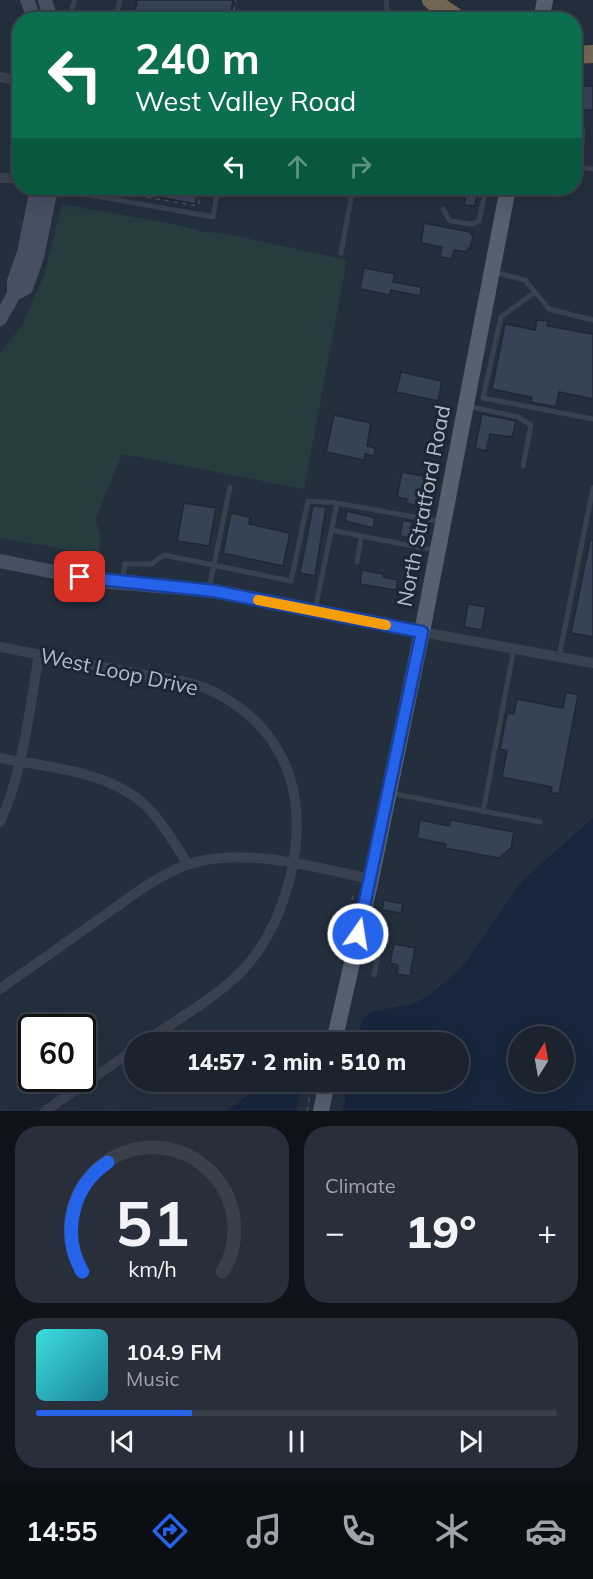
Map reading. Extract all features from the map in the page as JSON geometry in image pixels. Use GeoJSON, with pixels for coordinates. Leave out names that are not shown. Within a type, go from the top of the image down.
{"type":"FeatureCollection","features":[{"type":"Feature","properties":{"kind":"highway"},"geometry":{"type":"LineString","coordinates":[[431,0],[448,12]]}},
{"type":"Feature","properties":{"kind":"main road"},"geometry":{"type":"LineString","coordinates":[[0,319],[14,294],[14,281],[24,253],[36,195]]}},
{"type":"Feature","properties":{"kind":"main road"},"geometry":{"type":"LineString","coordinates":[[14,294],[26,288],[33,267],[48,195]]}},
{"type":"Feature","properties":{"kind":"main road","name":"North Stratford Road"},"geometry":{"type":"LineString","coordinates":[[336,1032],[371,879],[422,632],[507,195]]}},
{"type":"Feature","properties":{"kind":"main road"},"geometry":{"type":"LineString","coordinates":[[0,561],[122,583],[209,591],[422,632]]}},
{"type":"Feature","properties":{"kind":"main road"},"geometry":{"type":"LineString","coordinates":[[321,1111],[325,1092]]}},
{"type":"Feature","properties":{"kind":"street"},"geometry":{"type":"LineString","coordinates":[[422,632],[593,663]]}},
{"type":"Feature","properties":{"kind":"street","name":"West Loop Drive"},"geometry":{"type":"LineString","coordinates":[[0,647],[185,682],[217,693],[253,718],[282,758],[294,788],[299,822],[294,863],[283,903],[271,932],[249,963],[222,989],[159,1032]]}},
{"type":"Feature","properties":{"kind":"street"},"geometry":{"type":"LineString","coordinates":[[0,822],[9,801],[20,762],[39,655]]}},
{"type":"Feature","properties":{"kind":"street"},"geometry":{"type":"LineString","coordinates":[[0,758],[96,777],[137,799],[152,812],[188,864]]}},
{"type":"Feature","properties":{"kind":"street"},"geometry":{"type":"LineString","coordinates":[[0,989],[138,892],[188,864],[245,859],[294,863],[371,879]]}},
{"type":"Feature","properties":{"kind":"street"},"geometry":{"type":"LineString","coordinates":[[45,1111],[124,1057]]}},
{"type":"Feature","properties":{"kind":"lane"},"geometry":{"type":"LineString","coordinates":[[72,8],[75,0]]}},
{"type":"Feature","properties":{"kind":"lane"},"geometry":{"type":"LineString","coordinates":[[582,129],[582,145]]}},
{"type":"Feature","properties":{"kind":"lane"},"geometry":{"type":"LineString","coordinates":[[88,195],[213,217],[217,195]]}},
{"type":"Feature","properties":{"kind":"lane"},"geometry":{"type":"LineString","coordinates":[[341,253],[352,195]]}},
{"type":"Feature","properties":{"kind":"lane"},"geometry":{"type":"LineString","coordinates":[[443,209],[450,220],[472,224],[479,221],[485,195]]}},
{"type":"Feature","properties":{"kind":"lane"},"geometry":{"type":"LineString","coordinates":[[492,271],[525,280],[549,309],[593,321]]}},
{"type":"Feature","properties":{"kind":"lane"},"geometry":{"type":"LineString","coordinates":[[535,292],[501,317],[483,398],[593,419]]}},
{"type":"Feature","properties":{"kind":"lane"},"geometry":{"type":"LineString","coordinates":[[466,406],[518,417],[531,425],[524,466]]}},
{"type":"Feature","properties":{"kind":"lane"},"geometry":{"type":"LineString","coordinates":[[209,591],[230,488]]}},
{"type":"Feature","properties":{"kind":"lane"},"geometry":{"type":"LineString","coordinates":[[559,657],[593,488]]}},
{"type":"Feature","properties":{"kind":"lane"},"geometry":{"type":"LineString","coordinates":[[122,583],[125,564],[151,564],[164,555],[291,581],[308,501],[338,503],[443,522]]}},
{"type":"Feature","properties":{"kind":"lane"},"geometry":{"type":"LineString","coordinates":[[314,611],[338,503]]}},
{"type":"Feature","properties":{"kind":"lane"},"geometry":{"type":"LineString","coordinates":[[332,530],[438,550]]}},
{"type":"Feature","properties":{"kind":"lane"},"geometry":{"type":"LineString","coordinates":[[357,562],[361,536]]}},
{"type":"Feature","properties":{"kind":"lane"},"geometry":{"type":"LineString","coordinates":[[483,812],[514,648]]}},
{"type":"Feature","properties":{"kind":"lane"},"geometry":{"type":"LineString","coordinates":[[389,793],[540,822]]}},
{"type":"Feature","properties":{"kind":"lane"},"geometry":{"type":"LineString","coordinates":[[374,975],[385,921]]}},
{"type":"Feature","properties":{"kind":"path"},"geometry":{"type":"LineString","coordinates":[[135,195],[198,206],[200,195]]}},
{"type":"Feature","properties":{"kind":"path"},"geometry":{"type":"LineString","coordinates":[[307,1111],[310,1092]]}},
{"type":"Feature","properties":{"kind":"green space"},"geometry":{"type":"Polygon","coordinates":[[[62,204],[179,225],[202,232],[222,233],[347,260],[304,489],[122,454],[95,520],[101,538],[98,555],[0,538],[0,354],[22,325],[44,276],[62,204]]]}},
{"type":"Feature","properties":{"kind":"water"},"geometry":{"type":"Polygon","coordinates":[[[593,818],[593,1111],[343,1111],[346,1092],[469,1092],[469,1032],[359,1032],[362,1020],[370,1012],[412,1004],[425,998],[460,970],[523,880],[593,818]]]}},
{"type":"Feature","properties":{"kind":"water"},"geometry":{"type":"Polygon","coordinates":[[[253,1092],[299,1093],[296,1111],[226,1111],[253,1092]]]}},
{"type":"Feature","properties":{"kind":"building"},"geometry":{"type":"Polygon","coordinates":[[[137,0],[233,0],[231,12],[135,12],[137,0]]]}},
{"type":"Feature","properties":{"kind":"building"},"geometry":{"type":"Polygon","coordinates":[[[582,86],[593,86],[593,110],[582,110],[582,86]]]}},
{"type":"Feature","properties":{"kind":"building"},"geometry":{"type":"Polygon","coordinates":[[[147,195],[197,195],[195,204],[147,195]]]}},
{"type":"Feature","properties":{"kind":"building"},"geometry":{"type":"Polygon","coordinates":[[[466,195],[477,195],[475,206],[464,205],[466,195]]]}},
{"type":"Feature","properties":{"kind":"building"},"geometry":{"type":"Polygon","coordinates":[[[424,223],[470,232],[473,236],[470,249],[468,248],[467,252],[454,250],[452,259],[440,257],[442,247],[421,243],[424,223]]]}},
{"type":"Feature","properties":{"kind":"building"},"geometry":{"type":"Polygon","coordinates":[[[364,268],[395,274],[393,282],[421,287],[420,296],[391,290],[390,295],[360,289],[364,268]]]}},
{"type":"Feature","properties":{"kind":"building"},"geometry":{"type":"Polygon","coordinates":[[[537,320],[548,321],[547,326],[593,334],[593,399],[559,392],[556,407],[531,402],[532,397],[492,389],[505,324],[535,330],[537,320]]]}},
{"type":"Feature","properties":{"kind":"building"},"geometry":{"type":"Polygon","coordinates":[[[401,372],[442,381],[438,401],[396,392],[401,372]]]}},
{"type":"Feature","properties":{"kind":"building"},"geometry":{"type":"Polygon","coordinates":[[[482,414],[516,421],[512,437],[490,434],[486,451],[475,448],[482,414]]]}},
{"type":"Feature","properties":{"kind":"building"},"geometry":{"type":"Polygon","coordinates":[[[334,415],[371,423],[367,446],[375,448],[374,456],[365,454],[364,460],[326,452],[334,415]]]}},
{"type":"Feature","properties":{"kind":"building"},"geometry":{"type":"Polygon","coordinates":[[[402,472],[428,477],[423,502],[418,501],[417,506],[406,503],[407,499],[397,497],[402,472]]]}},
{"type":"Feature","properties":{"kind":"building"},"geometry":{"type":"Polygon","coordinates":[[[184,503],[216,508],[209,546],[177,541],[184,503]]]}},
{"type":"Feature","properties":{"kind":"building"},"geometry":{"type":"Polygon","coordinates":[[[313,506],[326,507],[315,576],[300,573],[313,506]]]}},
{"type":"Feature","properties":{"kind":"building"},"geometry":{"type":"Polygon","coordinates":[[[347,511],[375,518],[373,528],[345,521],[347,511]]]}},
{"type":"Feature","properties":{"kind":"building"},"geometry":{"type":"Polygon","coordinates":[[[231,513],[250,517],[249,524],[290,533],[283,566],[223,553],[231,513]]]}},
{"type":"Feature","properties":{"kind":"building"},"geometry":{"type":"Polygon","coordinates":[[[403,520],[412,522],[410,538],[400,536],[403,520]]]}},
{"type":"Feature","properties":{"kind":"building"},"geometry":{"type":"Polygon","coordinates":[[[590,540],[593,540],[593,637],[571,633],[590,540]]]}},
{"type":"Feature","properties":{"kind":"building"},"geometry":{"type":"Polygon","coordinates":[[[362,570],[398,580],[396,590],[360,584],[362,570]]]}},
{"type":"Feature","properties":{"kind":"building"},"geometry":{"type":"Polygon","coordinates":[[[468,604],[486,607],[482,630],[464,627],[468,604]]]}},
{"type":"Feature","properties":{"kind":"building"},"geometry":{"type":"Polygon","coordinates":[[[566,692],[578,695],[559,794],[551,792],[552,787],[502,777],[507,751],[500,749],[507,713],[514,714],[517,699],[563,708],[566,692]]]}},
{"type":"Feature","properties":{"kind":"building"},"geometry":{"type":"Polygon","coordinates":[[[420,820],[449,826],[451,820],[514,832],[511,848],[499,858],[445,848],[446,844],[417,838],[420,820]]]}},
{"type":"Feature","properties":{"kind":"building"},"geometry":{"type":"Polygon","coordinates":[[[384,900],[403,904],[401,913],[382,910],[384,900]]]}},
{"type":"Feature","properties":{"kind":"building"},"geometry":{"type":"Polygon","coordinates":[[[394,944],[415,948],[410,976],[397,974],[398,965],[390,963],[394,944]]]}},
{"type":"Feature","properties":{"kind":"slow traffic"},"geometry":{"type":"LineString","coordinates":[[258,600],[386,625]]}},
{"type":"Feature","properties":{"kind":"route"},"geometry":{"type":"LineString","coordinates":[[80,577],[100,581],[214,591],[422,632],[358,934]]}}]}
